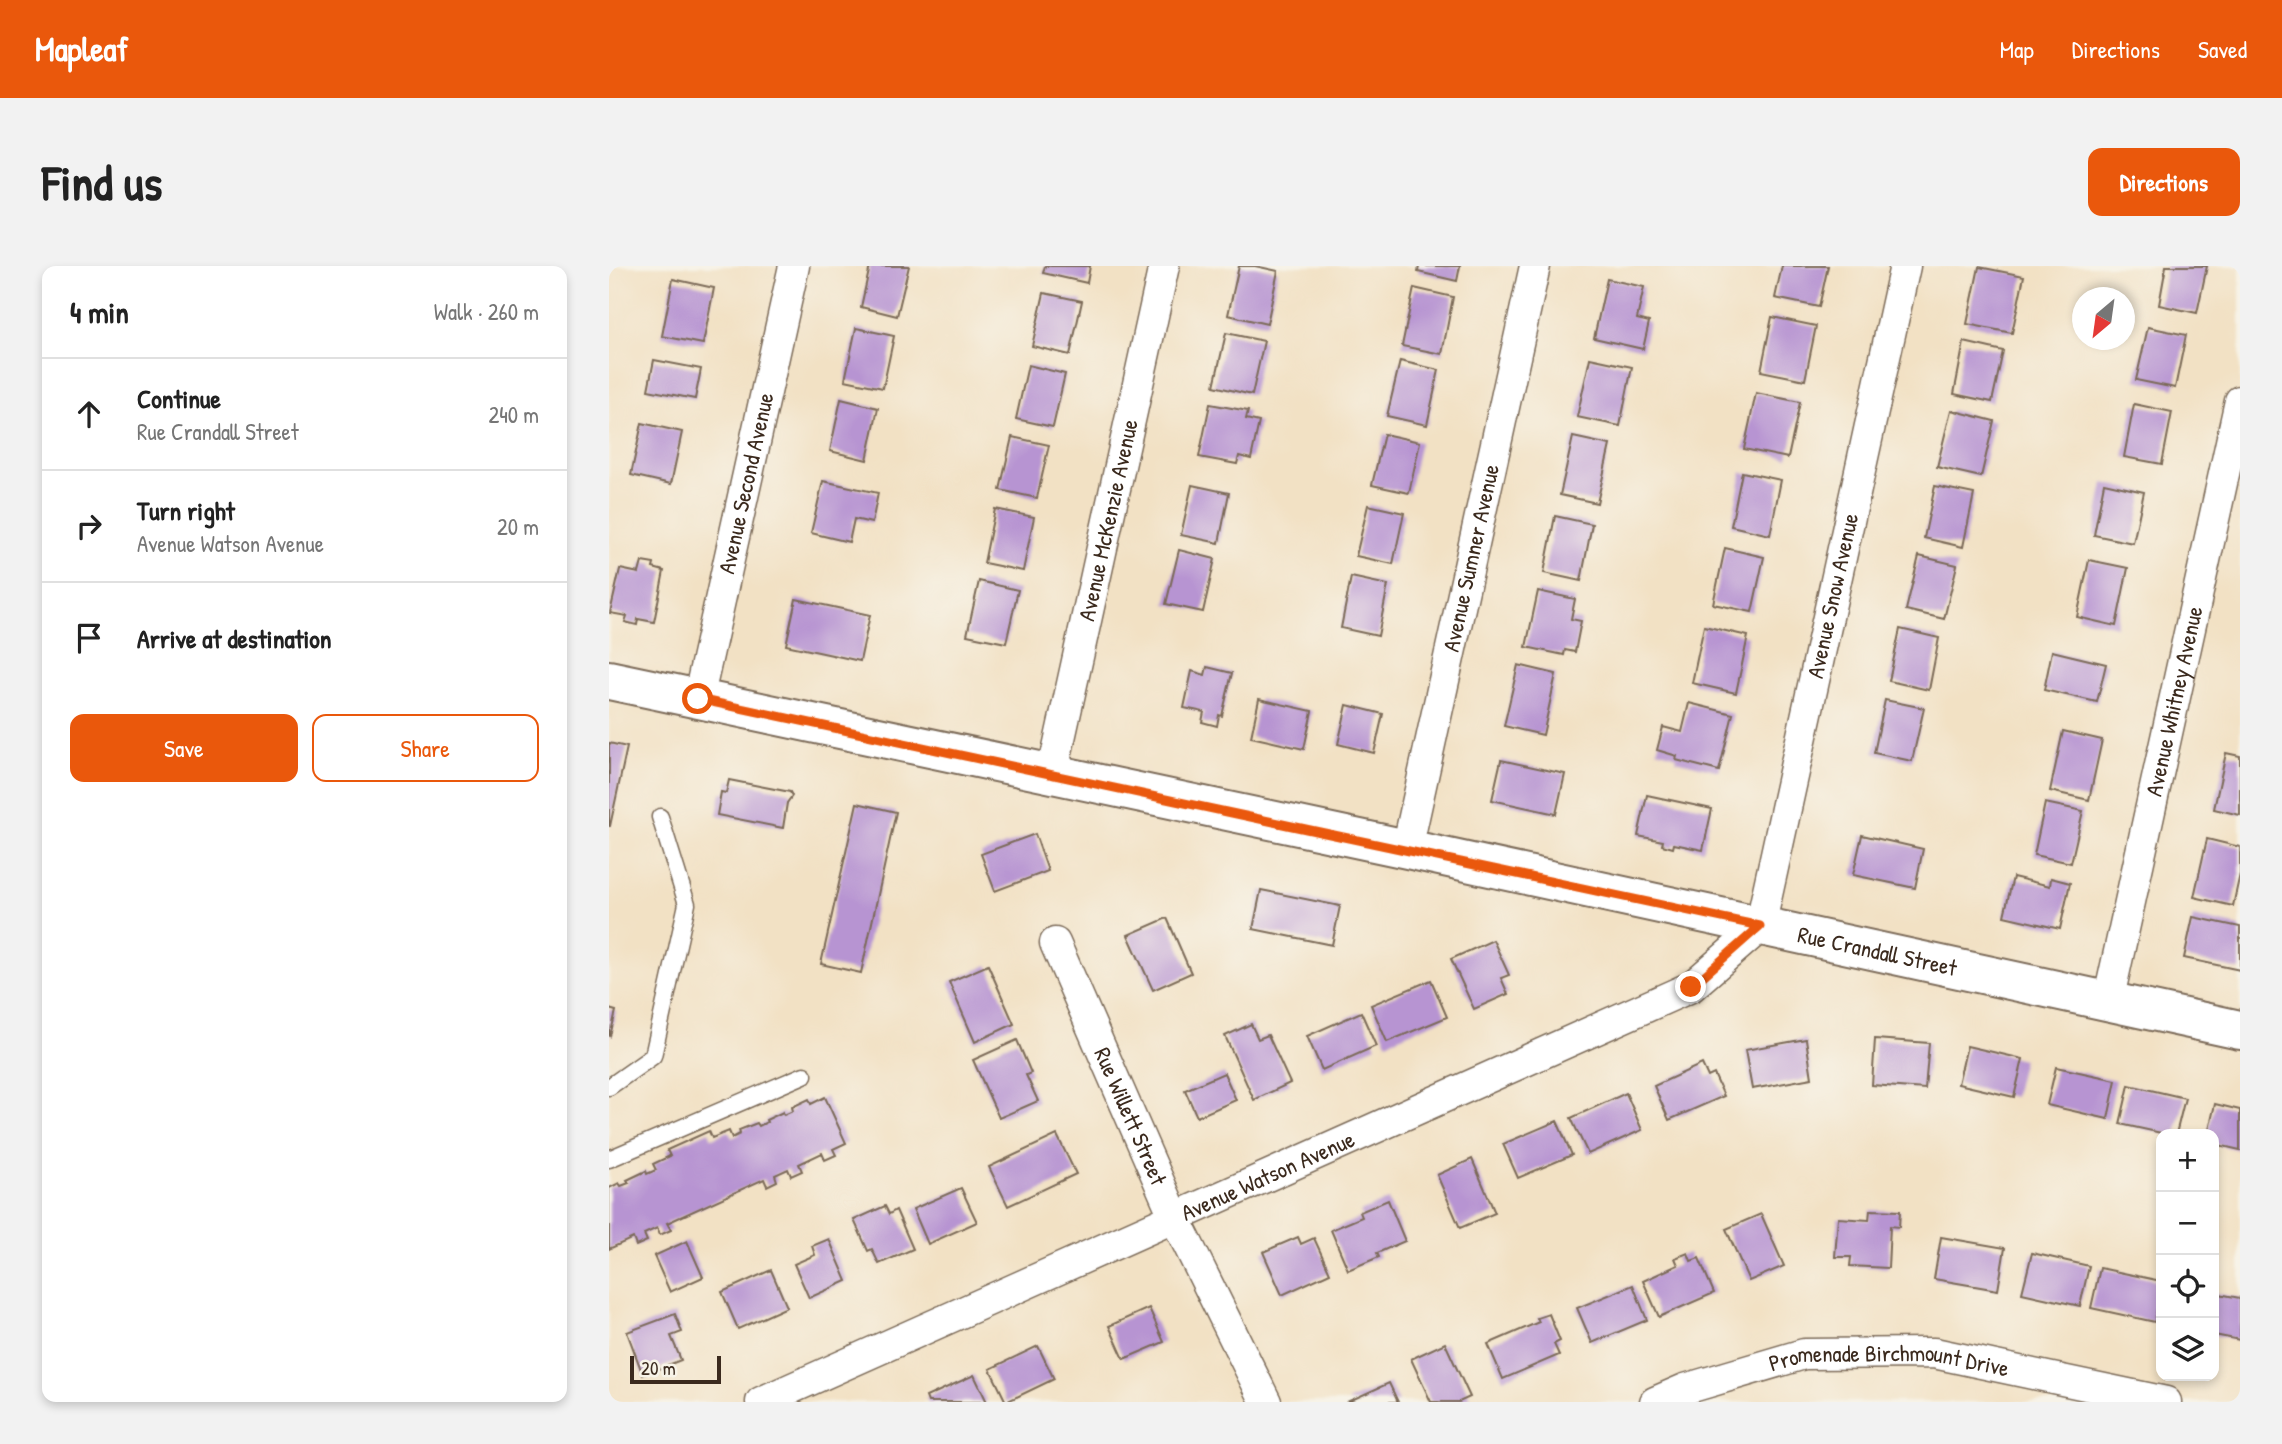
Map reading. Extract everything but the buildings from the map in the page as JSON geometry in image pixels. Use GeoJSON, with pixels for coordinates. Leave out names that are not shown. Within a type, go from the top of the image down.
{"type":"FeatureCollection","features":[{"type":"Feature","properties":{"kind":"street","name":"Avenue Second Avenue"},"geometry":{"type":"LineString","coordinates":[[698,699],[794,266]]}},
{"type":"Feature","properties":{"kind":"street","name":"Avenue McKenzie Avenue"},"geometry":{"type":"LineString","coordinates":[[1052,775],[1164,266]]}},
{"type":"Feature","properties":{"kind":"street","name":"Avenue Sumner Avenue"},"geometry":{"type":"LineString","coordinates":[[1407,849],[1535,266]]}},
{"type":"Feature","properties":{"kind":"street","name":"Avenue Snow Avenue"},"geometry":{"type":"LineString","coordinates":[[1760,926],[1906,266]]}},
{"type":"Feature","properties":{"kind":"street","name":"Avenue Whitney Avenue"},"geometry":{"type":"LineString","coordinates":[[2108,1002],[2240,401]]}},
{"type":"Feature","properties":{"kind":"street","name":"Rue Crandall Street"},"geometry":{"type":"LineString","coordinates":[[609,680],[1407,849],[2240,1030]]}},
{"type":"Feature","properties":{"kind":"street","name":"Avenue Watson Avenue"},"geometry":{"type":"LineString","coordinates":[[761,1402],[1691,987],[1760,926]]}},
{"type":"Feature","properties":{"kind":"street","name":"Rue Willett Street"},"geometry":{"type":"LineString","coordinates":[[1055,943],[1174,1216],[1266,1402]]}},
{"type":"Feature","properties":{"kind":"street","name":"Promenade Birchmount Drive"},"geometry":{"type":"LineString","coordinates":[[1655,1402],[1685,1389],[1804,1354],[1934,1353],[2166,1402]]}},
{"type":"Feature","properties":{"kind":"lane"},"geometry":{"type":"LineString","coordinates":[[609,1087],[653,1056],[687,904],[660,817]]}},
{"type":"Feature","properties":{"kind":"lane"},"geometry":{"type":"LineString","coordinates":[[609,1159],[804,1075]]}},
{"type":"Feature","properties":{"kind":"route"},"geometry":{"type":"LineString","coordinates":[[698,699],[1760,926],[1691,987]]}}]}
